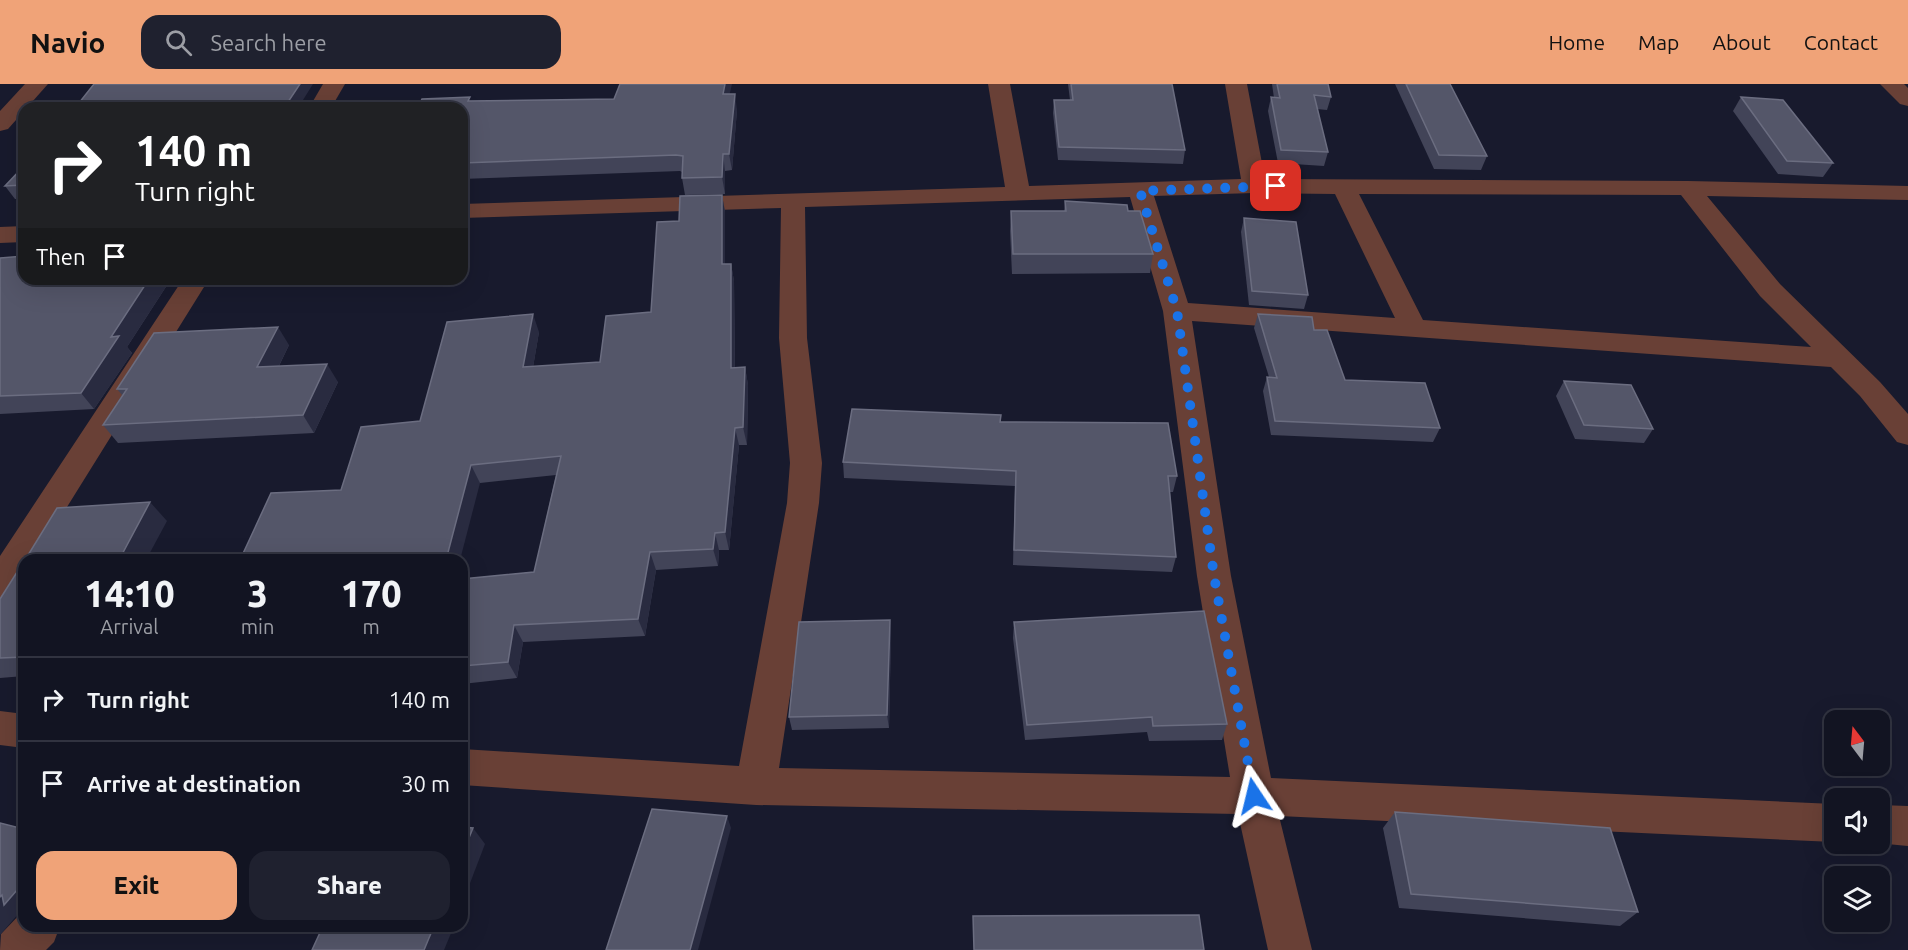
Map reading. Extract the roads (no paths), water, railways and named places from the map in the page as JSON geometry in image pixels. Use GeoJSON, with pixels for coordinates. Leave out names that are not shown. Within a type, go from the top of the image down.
{"type":"FeatureCollection","features":[{"type":"Feature","properties":{"kind":"street"},"geometry":{"type":"LineString","coordinates":[[20,102],[37,84]]}},
{"type":"Feature","properties":{"kind":"street"},"geometry":{"type":"LineString","coordinates":[[323,102],[333,84]]}},
{"type":"Feature","properties":{"kind":"street"},"geometry":{"type":"LineString","coordinates":[[999,84],[1018,193]]}},
{"type":"Feature","properties":{"kind":"street"},"geometry":{"type":"LineString","coordinates":[[1236,84],[1254,186]]}},
{"type":"Feature","properties":{"kind":"street"},"geometry":{"type":"LineString","coordinates":[[1891,84],[1908,99]]}},
{"type":"Feature","properties":{"kind":"street"},"geometry":{"type":"LineString","coordinates":[[0,124],[18,105]]}},
{"type":"Feature","properties":{"kind":"street"},"geometry":{"type":"LineString","coordinates":[[468,211],[1254,186],[1688,188],[1908,193]]}},
{"type":"Feature","properties":{"kind":"street"},"geometry":{"type":"LineString","coordinates":[[1342,186],[1413,327]]}},
{"type":"Feature","properties":{"kind":"street"},"geometry":{"type":"LineString","coordinates":[[1688,188],[1770,291],[1839,358],[1908,434]]}},
{"type":"Feature","properties":{"kind":"street"},"geometry":{"type":"LineString","coordinates":[[1140,191],[1177,311],[1214,576],[1254,796],[1290,950]]}},
{"type":"Feature","properties":{"kind":"street"},"geometry":{"type":"LineString","coordinates":[[756,786],[803,503],[806,463],[793,338],[793,202]]}},
{"type":"Feature","properties":{"kind":"street"},"geometry":{"type":"LineString","coordinates":[[0,235],[18,234]]}},
{"type":"Feature","properties":{"kind":"street"},"geometry":{"type":"LineString","coordinates":[[20,554],[191,285]]}},
{"type":"Feature","properties":{"kind":"street"},"geometry":{"type":"LineString","coordinates":[[1177,311],[1839,358]]}},
{"type":"Feature","properties":{"kind":"street"},"geometry":{"type":"LineString","coordinates":[[0,585],[18,557]]}},
{"type":"Feature","properties":{"kind":"street"},"geometry":{"type":"LineString","coordinates":[[0,728],[18,730]]}},
{"type":"Feature","properties":{"kind":"street"},"geometry":{"type":"LineString","coordinates":[[468,767],[756,786],[1254,796],[1824,823]]}},
{"type":"Feature","properties":{"kind":"street"},"geometry":{"type":"LineString","coordinates":[[1890,825],[1908,826]]}},
{"type":"Feature","properties":{"kind":"street"},"geometry":{"type":"LineString","coordinates":[[17,950],[33,932]]}}]}
